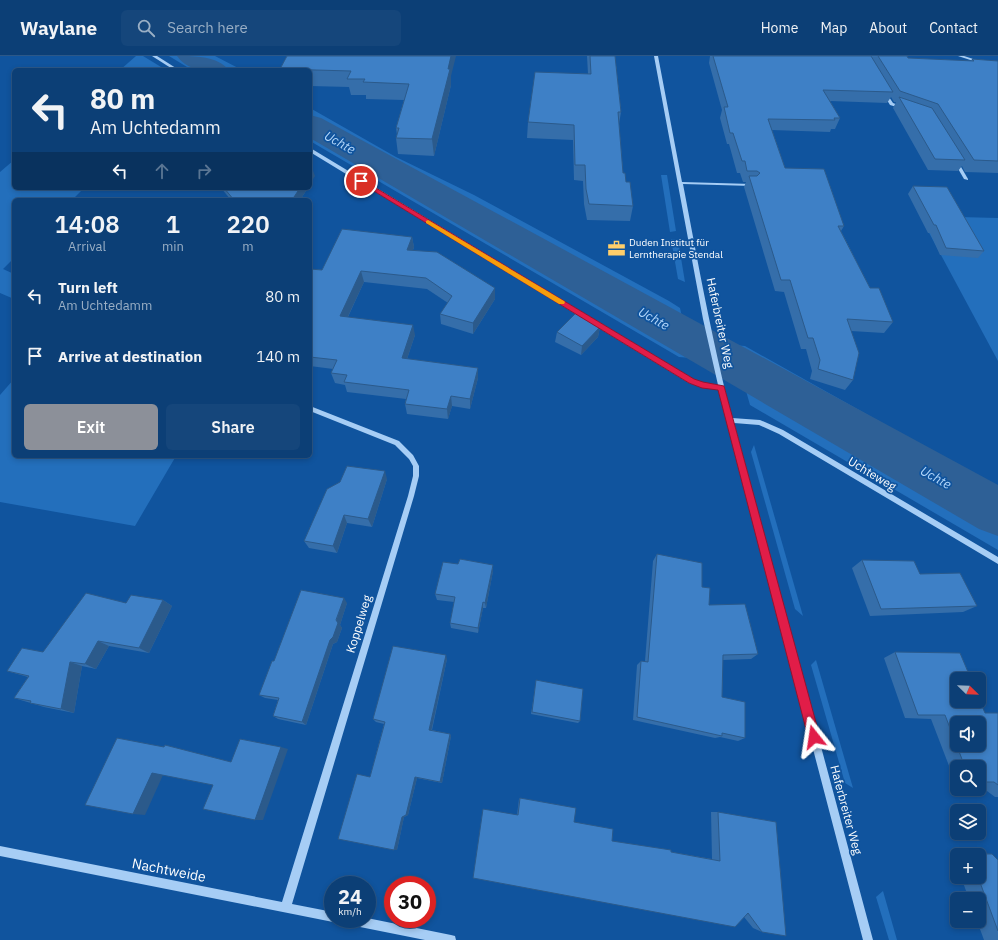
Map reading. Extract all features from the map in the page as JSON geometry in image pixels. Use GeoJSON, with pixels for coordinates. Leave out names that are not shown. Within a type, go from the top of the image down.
{"type":"FeatureCollection","features":[{"type":"Feature","properties":{"kind":"street"},"geometry":{"type":"LineString","coordinates":[[154,56],[174,68]]}},
{"type":"Feature","properties":{"kind":"street","name":"Haferbreiter Weg"},"geometry":{"type":"LineString","coordinates":[[656,56],[706,319],[721,388],[868,940]]}},
{"type":"Feature","properties":{"kind":"street"},"geometry":{"type":"LineString","coordinates":[[960,56],[998,68]]}},
{"type":"Feature","properties":{"kind":"street"},"geometry":{"type":"LineString","coordinates":[[880,84],[891,104],[906,109]]}},
{"type":"Feature","properties":{"kind":"street"},"geometry":{"type":"LineString","coordinates":[[312,151],[691,381],[702,385],[721,388]]}},
{"type":"Feature","properties":{"kind":"street"},"geometry":{"type":"LineString","coordinates":[[951,154],[966,179]]}},
{"type":"Feature","properties":{"kind":"street"},"geometry":{"type":"LineString","coordinates":[[680,183],[752,185]]}},
{"type":"Feature","properties":{"kind":"street","name":"Koppelweg"},"geometry":{"type":"LineString","coordinates":[[286,907],[416,476],[416,466],[412,457],[397,443],[312,409]]}},
{"type":"Feature","properties":{"kind":"street","name":"Uchteweg"},"geometry":{"type":"LineString","coordinates":[[730,420],[760,424],[781,432],[998,561]]}},
{"type":"Feature","properties":{"kind":"street","name":"Nachtweide"},"geometry":{"type":"LineString","coordinates":[[0,851],[324,915]]}},
{"type":"Feature","properties":{"kind":"street"},"geometry":{"type":"LineString","coordinates":[[376,925],[451,940]]}},
{"type":"Feature","properties":{"kind":"shaded area"},"geometry":{"type":"Polygon","coordinates":[[[136,56],[143,56],[163,68],[122,68],[136,56]]]}},
{"type":"Feature","properties":{"kind":"shaded area"},"geometry":{"type":"Polygon","coordinates":[[[169,56],[215,56],[238,68],[189,68],[169,56]]]}},
{"type":"Feature","properties":{"kind":"shaded area"},"geometry":{"type":"Polygon","coordinates":[[[312,109],[396,157],[474,195],[680,308],[691,358],[679,357],[312,142],[312,109]]]}},
{"type":"Feature","properties":{"kind":"shaded area"},"geometry":{"type":"Polygon","coordinates":[[[12,162],[12,190],[82,190],[74,198],[12,198],[12,260],[3,269],[12,273],[12,298],[0,293],[0,172],[12,162]]]}},
{"type":"Feature","properties":{"kind":"shaded area"},"geometry":{"type":"Polygon","coordinates":[[[661,175],[667,175],[676,231],[670,232],[661,175]]]}},
{"type":"Feature","properties":{"kind":"shaded area"},"geometry":{"type":"Polygon","coordinates":[[[920,216],[998,218],[998,361],[920,216]]]}},
{"type":"Feature","properties":{"kind":"shaded area"},"geometry":{"type":"Polygon","coordinates":[[[671,239],[678,240],[685,282],[678,279],[671,239]]]}},
{"type":"Feature","properties":{"kind":"shaded area"},"geometry":{"type":"Polygon","coordinates":[[[733,345],[745,346],[998,488],[998,550],[750,405],[733,345]]]}},
{"type":"Feature","properties":{"kind":"shaded area"},"geometry":{"type":"Polygon","coordinates":[[[12,381],[12,458],[175,458],[135,526],[0,502],[0,395],[12,381]]]}},
{"type":"Feature","properties":{"kind":"shaded area"},"geometry":{"type":"Polygon","coordinates":[[[754,445],[803,616],[795,609],[751,452],[754,445]]]}},
{"type":"Feature","properties":{"kind":"shaded area"},"geometry":{"type":"Polygon","coordinates":[[[816,660],[853,788],[845,783],[811,665],[816,660]]]}},
{"type":"Feature","properties":{"kind":"shaded area"},"geometry":{"type":"Polygon","coordinates":[[[883,891],[897,940],[889,940],[876,897],[883,891]]]}},
{"type":"Feature","properties":{"kind":"building"},"geometry":{"type":"Polygon","coordinates":[[[287,56],[451,56],[448,69],[450,69],[432,139],[396,138],[399,128],[396,128],[409,84],[363,82],[365,79],[347,79],[351,71],[312,70],[312,68],[281,68],[287,56]]]}},
{"type":"Feature","properties":{"kind":"building"},"geometry":{"type":"Polygon","coordinates":[[[590,56],[615,56],[621,112],[618,112],[623,173],[625,173],[626,182],[630,182],[633,206],[589,204],[586,189],[585,165],[575,165],[574,125],[528,122],[535,72],[591,74],[590,56]]]}},
{"type":"Feature","properties":{"kind":"building"},"geometry":{"type":"Polygon","coordinates":[[[713,56],[871,56],[893,92],[823,90],[840,118],[834,118],[835,120],[768,119],[785,168],[824,169],[844,226],[838,226],[870,288],[879,288],[893,322],[847,319],[859,353],[853,380],[818,369],[820,360],[813,338],[808,338],[790,280],[781,280],[749,176],[757,176],[760,173],[757,171],[747,171],[745,161],[742,161],[733,133],[730,133],[724,107],[728,107],[713,56]]]}},
{"type":"Feature","properties":{"kind":"building"},"geometry":{"type":"Polygon","coordinates":[[[878,56],[907,56],[908,58],[998,61],[998,161],[974,160],[938,104],[900,91],[878,56]]]}},
{"type":"Feature","properties":{"kind":"building"},"geometry":{"type":"Polygon","coordinates":[[[899,97],[932,108],[965,160],[935,159],[899,97]]]}},
{"type":"Feature","properties":{"kind":"building"},"geometry":{"type":"Polygon","coordinates":[[[913,186],[947,187],[984,251],[946,248],[936,225],[934,225],[913,186]]]}},
{"type":"Feature","properties":{"kind":"building"},"geometry":{"type":"Polygon","coordinates":[[[226,190],[299,190],[293,198],[232,198],[226,190]]]}},
{"type":"Feature","properties":{"kind":"building"},"geometry":{"type":"Polygon","coordinates":[[[342,229],[412,237],[407,250],[437,252],[495,288],[473,323],[440,314],[452,296],[426,278],[361,271],[340,316],[413,325],[402,358],[478,368],[470,399],[451,396],[447,409],[405,404],[409,390],[344,382],[347,375],[331,373],[337,360],[312,357],[312,269],[322,270],[342,229]]]}},
{"type":"Feature","properties":{"kind":"building"},"geometry":{"type":"Polygon","coordinates":[[[576,313],[600,327],[582,346],[557,332],[576,313]]]}},
{"type":"Feature","properties":{"kind":"building"},"geometry":{"type":"Polygon","coordinates":[[[347,466],[385,471],[368,519],[344,515],[333,546],[304,541],[327,489],[340,482],[347,466]]]}},
{"type":"Feature","properties":{"kind":"building"},"geometry":{"type":"Polygon","coordinates":[[[657,554],[702,563],[702,587],[710,588],[709,605],[745,604],[758,654],[723,655],[722,697],[745,702],[745,738],[722,733],[722,736],[637,717],[641,661],[648,662],[657,554]]]}},
{"type":"Feature","properties":{"kind":"building"},"geometry":{"type":"Polygon","coordinates":[[[460,559],[493,565],[478,628],[450,623],[455,597],[435,594],[443,562],[458,564],[460,559]]]}},
{"type":"Feature","properties":{"kind":"building"},"geometry":{"type":"Polygon","coordinates":[[[862,560],[914,561],[920,574],[960,573],[977,606],[881,609],[862,560]]]}},
{"type":"Feature","properties":{"kind":"building"},"geometry":{"type":"Polygon","coordinates":[[[301,590],[344,598],[336,620],[338,623],[333,637],[330,640],[302,722],[273,716],[279,698],[259,695],[272,661],[274,661],[301,590]]]}},
{"type":"Feature","properties":{"kind":"building"},"geometry":{"type":"Polygon","coordinates":[[[86,593],[126,603],[131,595],[163,600],[139,648],[98,641],[85,664],[70,662],[61,709],[30,703],[31,701],[14,698],[29,676],[7,671],[22,648],[43,652],[86,593]]]}},
{"type":"Feature","properties":{"kind":"building"},"geometry":{"type":"Polygon","coordinates":[[[393,646],[446,655],[429,730],[450,734],[440,782],[415,777],[406,815],[402,817],[394,850],[338,839],[357,774],[370,777],[385,722],[373,719],[393,646]]]}},
{"type":"Feature","properties":{"kind":"building"},"geometry":{"type":"Polygon","coordinates":[[[895,652],[960,653],[968,672],[950,672],[950,708],[983,708],[985,713],[998,713],[998,785],[994,782],[986,782],[986,760],[962,760],[959,752],[986,752],[986,716],[950,716],[950,728],[945,715],[918,715],[895,652]]]}},
{"type":"Feature","properties":{"kind":"building"},"geometry":{"type":"Polygon","coordinates":[[[536,680],[583,689],[580,721],[532,712],[536,680]]]}},
{"type":"Feature","properties":{"kind":"building"},"geometry":{"type":"Polygon","coordinates":[[[117,738],[164,747],[165,745],[231,762],[240,739],[281,747],[255,820],[203,809],[213,785],[152,773],[133,814],[85,805],[117,738]]]}},
{"type":"Feature","properties":{"kind":"building"},"geometry":{"type":"Polygon","coordinates":[[[520,798],[576,808],[574,822],[613,829],[612,841],[671,850],[671,852],[720,861],[718,812],[776,822],[786,936],[762,932],[748,913],[735,927],[473,878],[483,809],[518,815],[520,798]]]}},
{"type":"Feature","properties":{"kind":"building"},"geometry":{"type":"Polygon","coordinates":[[[986,854],[992,854],[998,860],[998,931],[986,899],[986,892],[984,892],[981,884],[986,884],[986,854]]]}},
{"type":"Feature","properties":{"kind":"waterway","name":"Uchte"},"geometry":{"type":"LineString","coordinates":[[191,56],[212,68]]}},
{"type":"Feature","properties":{"kind":"waterway","name":"Uchte"},"geometry":{"type":"LineString","coordinates":[[312,126],[998,512]]}},
{"type":"Feature","properties":{"kind":"slow traffic"},"geometry":{"type":"LineString","coordinates":[[428,222],[561,302]]}},
{"type":"Feature","properties":{"kind":"place","name":"Duden Institut für Lerntherapie Stendal"},"geometry":{"type":"Point","coordinates":[616,248]}},
{"type":"Feature","properties":{"kind":"route"},"geometry":{"type":"LineString","coordinates":[[361,181],[691,381],[702,385],[721,388],[814,737]]}}]}
